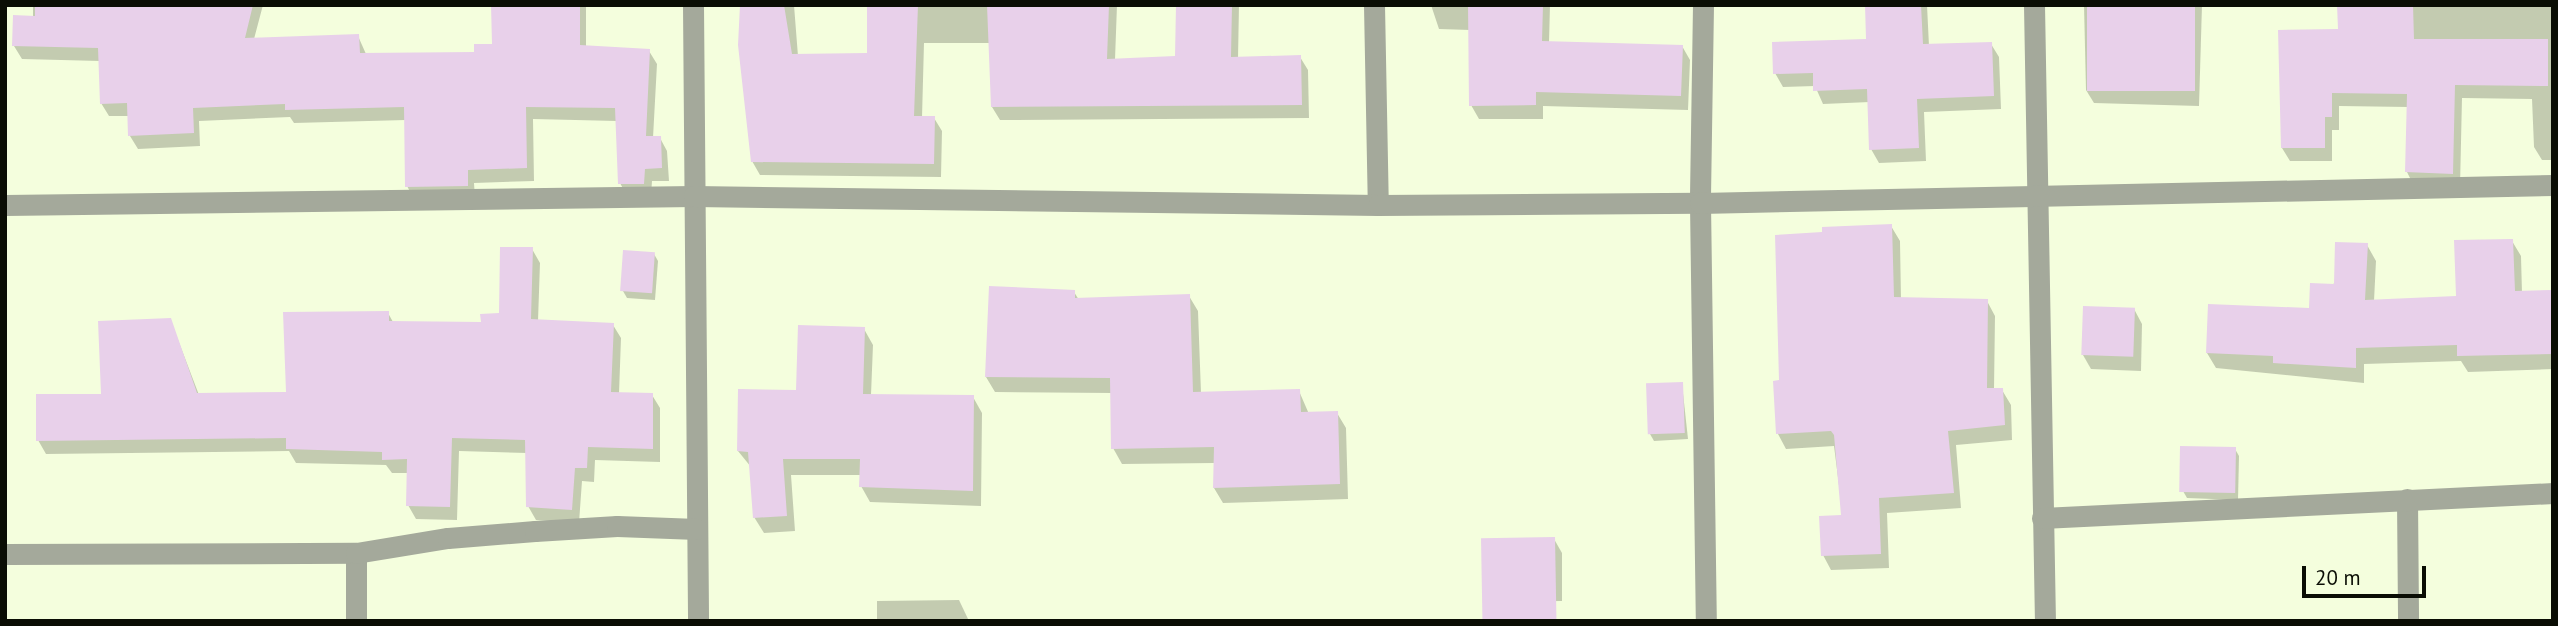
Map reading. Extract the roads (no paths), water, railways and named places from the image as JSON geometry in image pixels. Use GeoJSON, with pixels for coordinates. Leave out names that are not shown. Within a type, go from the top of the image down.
{"type":"FeatureCollection","features":[{"type":"Feature","properties":{"kind":"street"},"geometry":{"type":"LineString","coordinates":[[693,5],[698,621]]}},
{"type":"Feature","properties":{"kind":"street"},"geometry":{"type":"LineString","coordinates":[[1374,5],[1378,205]]}},
{"type":"Feature","properties":{"kind":"street"},"geometry":{"type":"LineString","coordinates":[[1703,5],[1700,203],[1706,621]]}},
{"type":"Feature","properties":{"kind":"street"},"geometry":{"type":"LineString","coordinates":[[2034,5],[2045,621]]}},
{"type":"Feature","properties":{"kind":"street"},"geometry":{"type":"LineString","coordinates":[[5,205],[694,197],[1378,205],[1700,203],[2038,199],[2553,185]]}},
{"type":"Feature","properties":{"kind":"street"},"geometry":{"type":"LineString","coordinates":[[2042,518],[2553,493]]}},
{"type":"Feature","properties":{"kind":"street"},"geometry":{"type":"LineString","coordinates":[[2407,499],[2408,621]]}},
{"type":"Feature","properties":{"kind":"street"},"geometry":{"type":"LineString","coordinates":[[5,554],[356,553],[448,538],[535,531],[617,526],[697,529]]}},
{"type":"Feature","properties":{"kind":"street"},"geometry":{"type":"LineString","coordinates":[[356,553],[356,621]]}}]}
